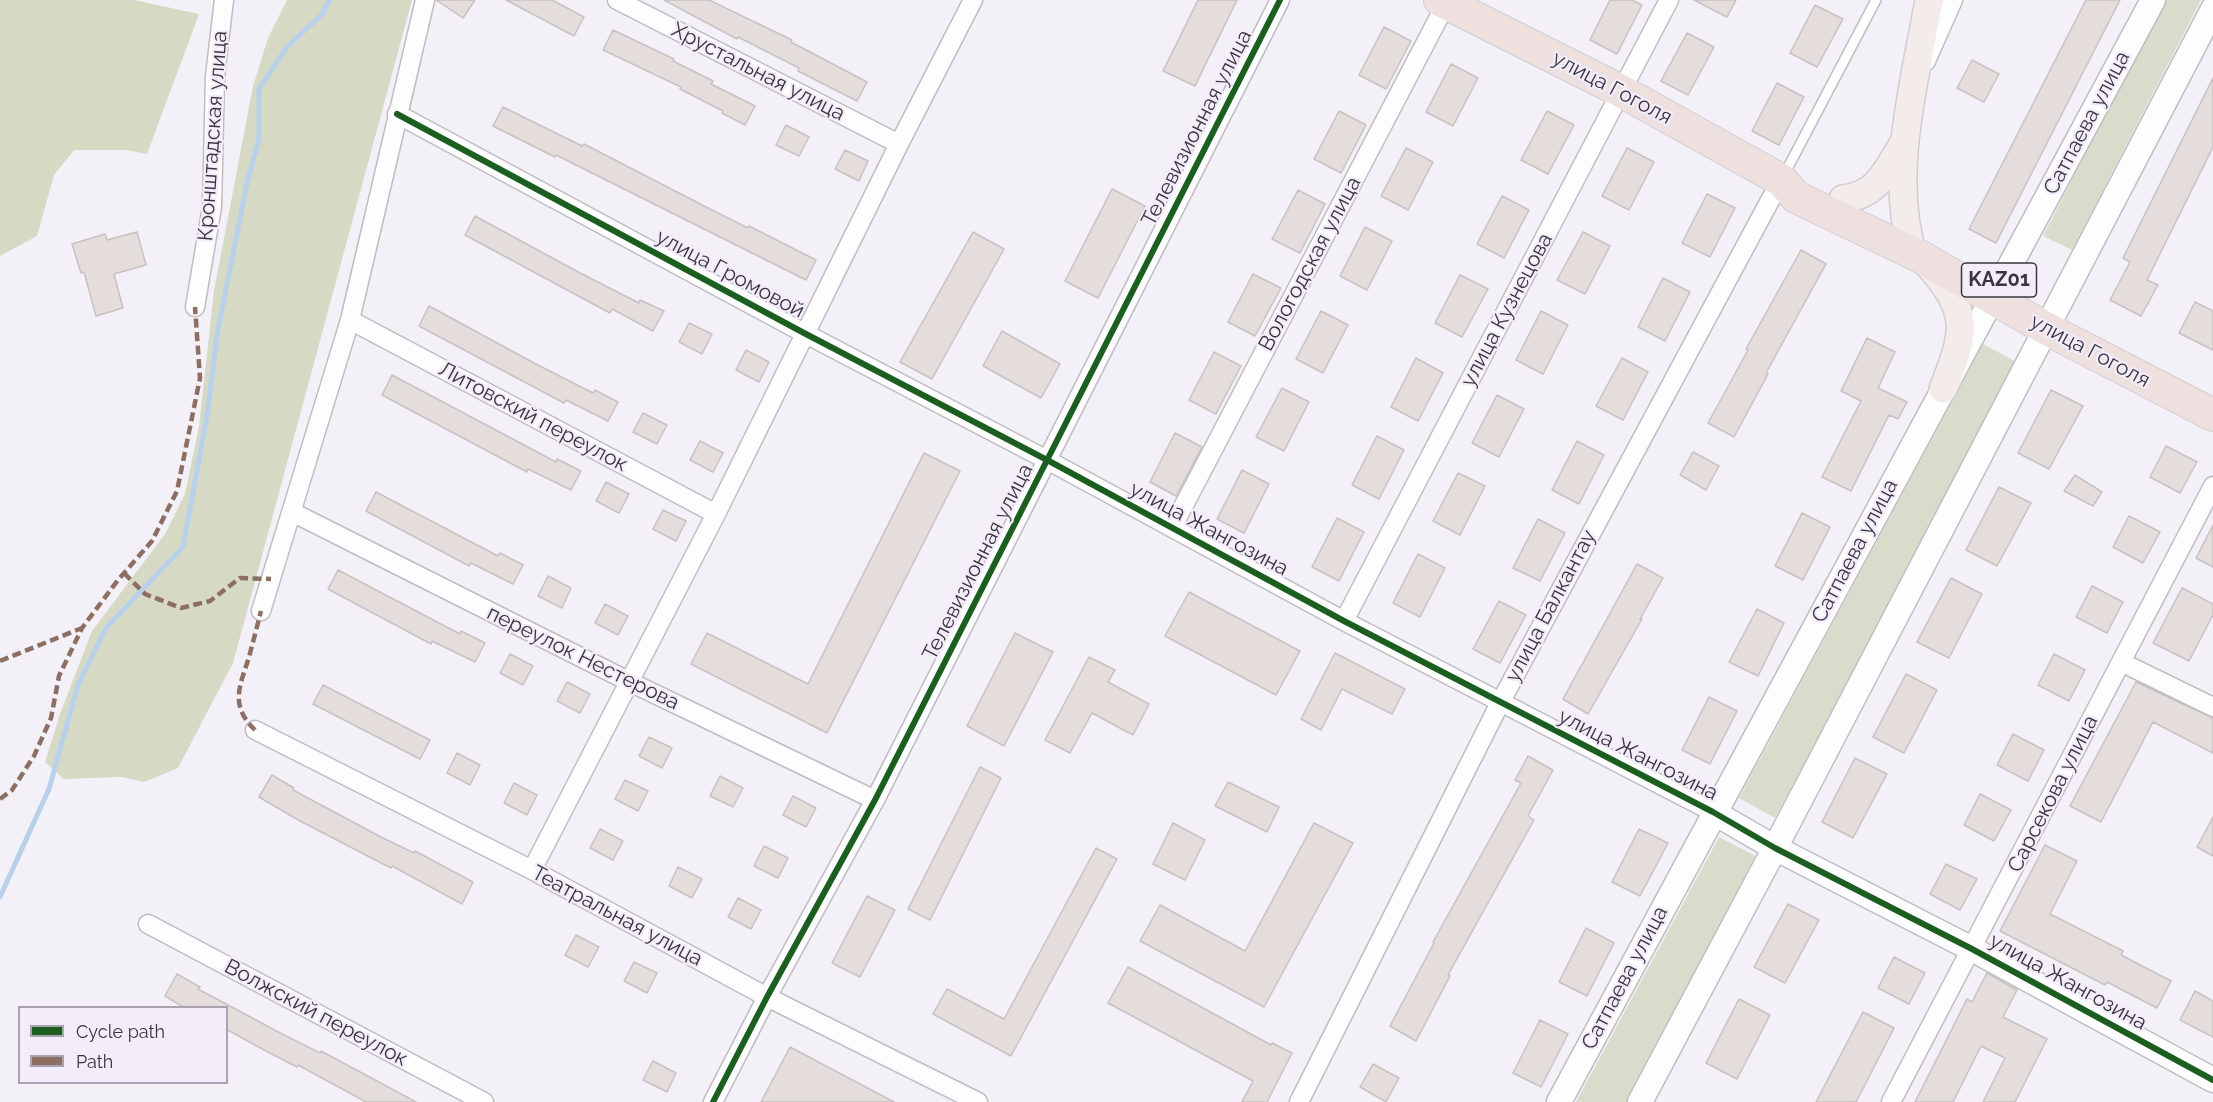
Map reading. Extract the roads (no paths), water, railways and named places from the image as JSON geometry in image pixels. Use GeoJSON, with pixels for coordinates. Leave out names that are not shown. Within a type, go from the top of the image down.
{"type":"FeatureCollection","features":[{"type":"Feature","properties":{"kind":"highway","name":"улица Гоголя"},"geometry":{"type":"LineString","coordinates":[[1444,1],[1622,91],[1781,180],[1796,197],[1913,246],[1998,291],[2213,415]]}},
{"type":"Feature","properties":{"kind":"highway","name":"улица Гоголя"},"geometry":{"type":"LineString","coordinates":[[1781,180],[1804,180],[1843,199],[1913,246]]}},
{"type":"Feature","properties":{"kind":"highway","name":"улица Гоголя"},"geometry":{"type":"LineString","coordinates":[[2051,320],[2213,392]]}},
{"type":"Feature","properties":{"kind":"main road"},"geometry":{"type":"LineString","coordinates":[[1929,0],[1905,141],[1902,183],[1913,246],[1941,279],[1955,302],[1961,325],[1957,352],[1943,389]]}},
{"type":"Feature","properties":{"kind":"main road","name":"Сатпаева улица"},"geometry":{"type":"LineString","coordinates":[[1559,1102],[1713,812],[1998,291],[2153,0]]}},
{"type":"Feature","properties":{"kind":"main road"},"geometry":{"type":"LineString","coordinates":[[1640,1102],[2213,9]]}},
{"type":"Feature","properties":{"kind":"main road"},"geometry":{"type":"LineString","coordinates":[[1843,199],[1857,197],[1871,189],[1884,176],[1905,141]]}},
{"type":"Feature","properties":{"kind":"main road","name":"улица Жангозина"},"geometry":{"type":"LineString","coordinates":[[1713,812],[1775,848],[1972,949],[2213,1080]]}},
{"type":"Feature","properties":{"kind":"street","name":"Кронштадская улица"},"geometry":{"type":"LineString","coordinates":[[195,307],[212,207],[215,76],[224,0]]}},
{"type":"Feature","properties":{"kind":"street"},"geometry":{"type":"LineString","coordinates":[[261,612],[350,320],[425,0]]}},
{"type":"Feature","properties":{"kind":"street","name":"Хрустальная улица"},"geometry":{"type":"LineString","coordinates":[[617,0],[898,144]]}},
{"type":"Feature","properties":{"kind":"street"},"geometry":{"type":"LineString","coordinates":[[532,870],[716,514],[898,144],[973,0]]}},
{"type":"Feature","properties":{"kind":"street","name":"Телевизионная улица"},"geometry":{"type":"LineString","coordinates":[[713,1102],[767,997],[875,800],[1280,0]]}},
{"type":"Feature","properties":{"kind":"street","name":"улица Кузнецова"},"geometry":{"type":"LineString","coordinates":[[1344,621],[1669,0]]}},
{"type":"Feature","properties":{"kind":"street"},"geometry":{"type":"LineString","coordinates":[[1914,88],[1953,0]]}},
{"type":"Feature","properties":{"kind":"street","name":"Вологодская улица"},"geometry":{"type":"LineString","coordinates":[[1172,528],[1444,1]]}},
{"type":"Feature","properties":{"kind":"street","name":"улица Громовой"},"geometry":{"type":"LineString","coordinates":[[397,114],[804,333],[1048,460]]}},
{"type":"Feature","properties":{"kind":"street","name":"улица Балкантау"},"geometry":{"type":"LineString","coordinates":[[1299,1102],[1500,703],[1781,180]]}},
{"type":"Feature","properties":{"kind":"street","name":"Литовский переулок"},"geometry":{"type":"LineString","coordinates":[[350,320],[716,514]]}},
{"type":"Feature","properties":{"kind":"street","name":"улица Жангозина"},"geometry":{"type":"LineString","coordinates":[[1048,460],[1344,621],[1713,812]]}},
{"type":"Feature","properties":{"kind":"street","name":"Сарсекова улица"},"geometry":{"type":"LineString","coordinates":[[1891,1102],[2213,486]]}},
{"type":"Feature","properties":{"kind":"street","name":"переулок Нестерова"},"geometry":{"type":"LineString","coordinates":[[292,512],[630,682],[875,800]]}},
{"type":"Feature","properties":{"kind":"street"},"geometry":{"type":"LineString","coordinates":[[2121,662],[2213,707]]}},
{"type":"Feature","properties":{"kind":"street","name":"Театральная улица"},"geometry":{"type":"LineString","coordinates":[[255,730],[532,870],[767,997],[978,1102]]}},
{"type":"Feature","properties":{"kind":"street","name":"Волжский переулок"},"geometry":{"type":"LineString","coordinates":[[148,924],[484,1102]]}},
{"type":"Feature","properties":{"kind":"lane"},"geometry":{"type":"LineString","coordinates":[[1781,180],[1876,0]]}},
{"type":"Feature","properties":{"kind":"waterway"},"geometry":{"type":"LineString","coordinates":[[0,897],[49,789],[78,685],[106,628],[183,547],[208,410],[217,334],[247,183],[259,139],[259,89],[287,47],[322,14],[330,0]]}}]}
